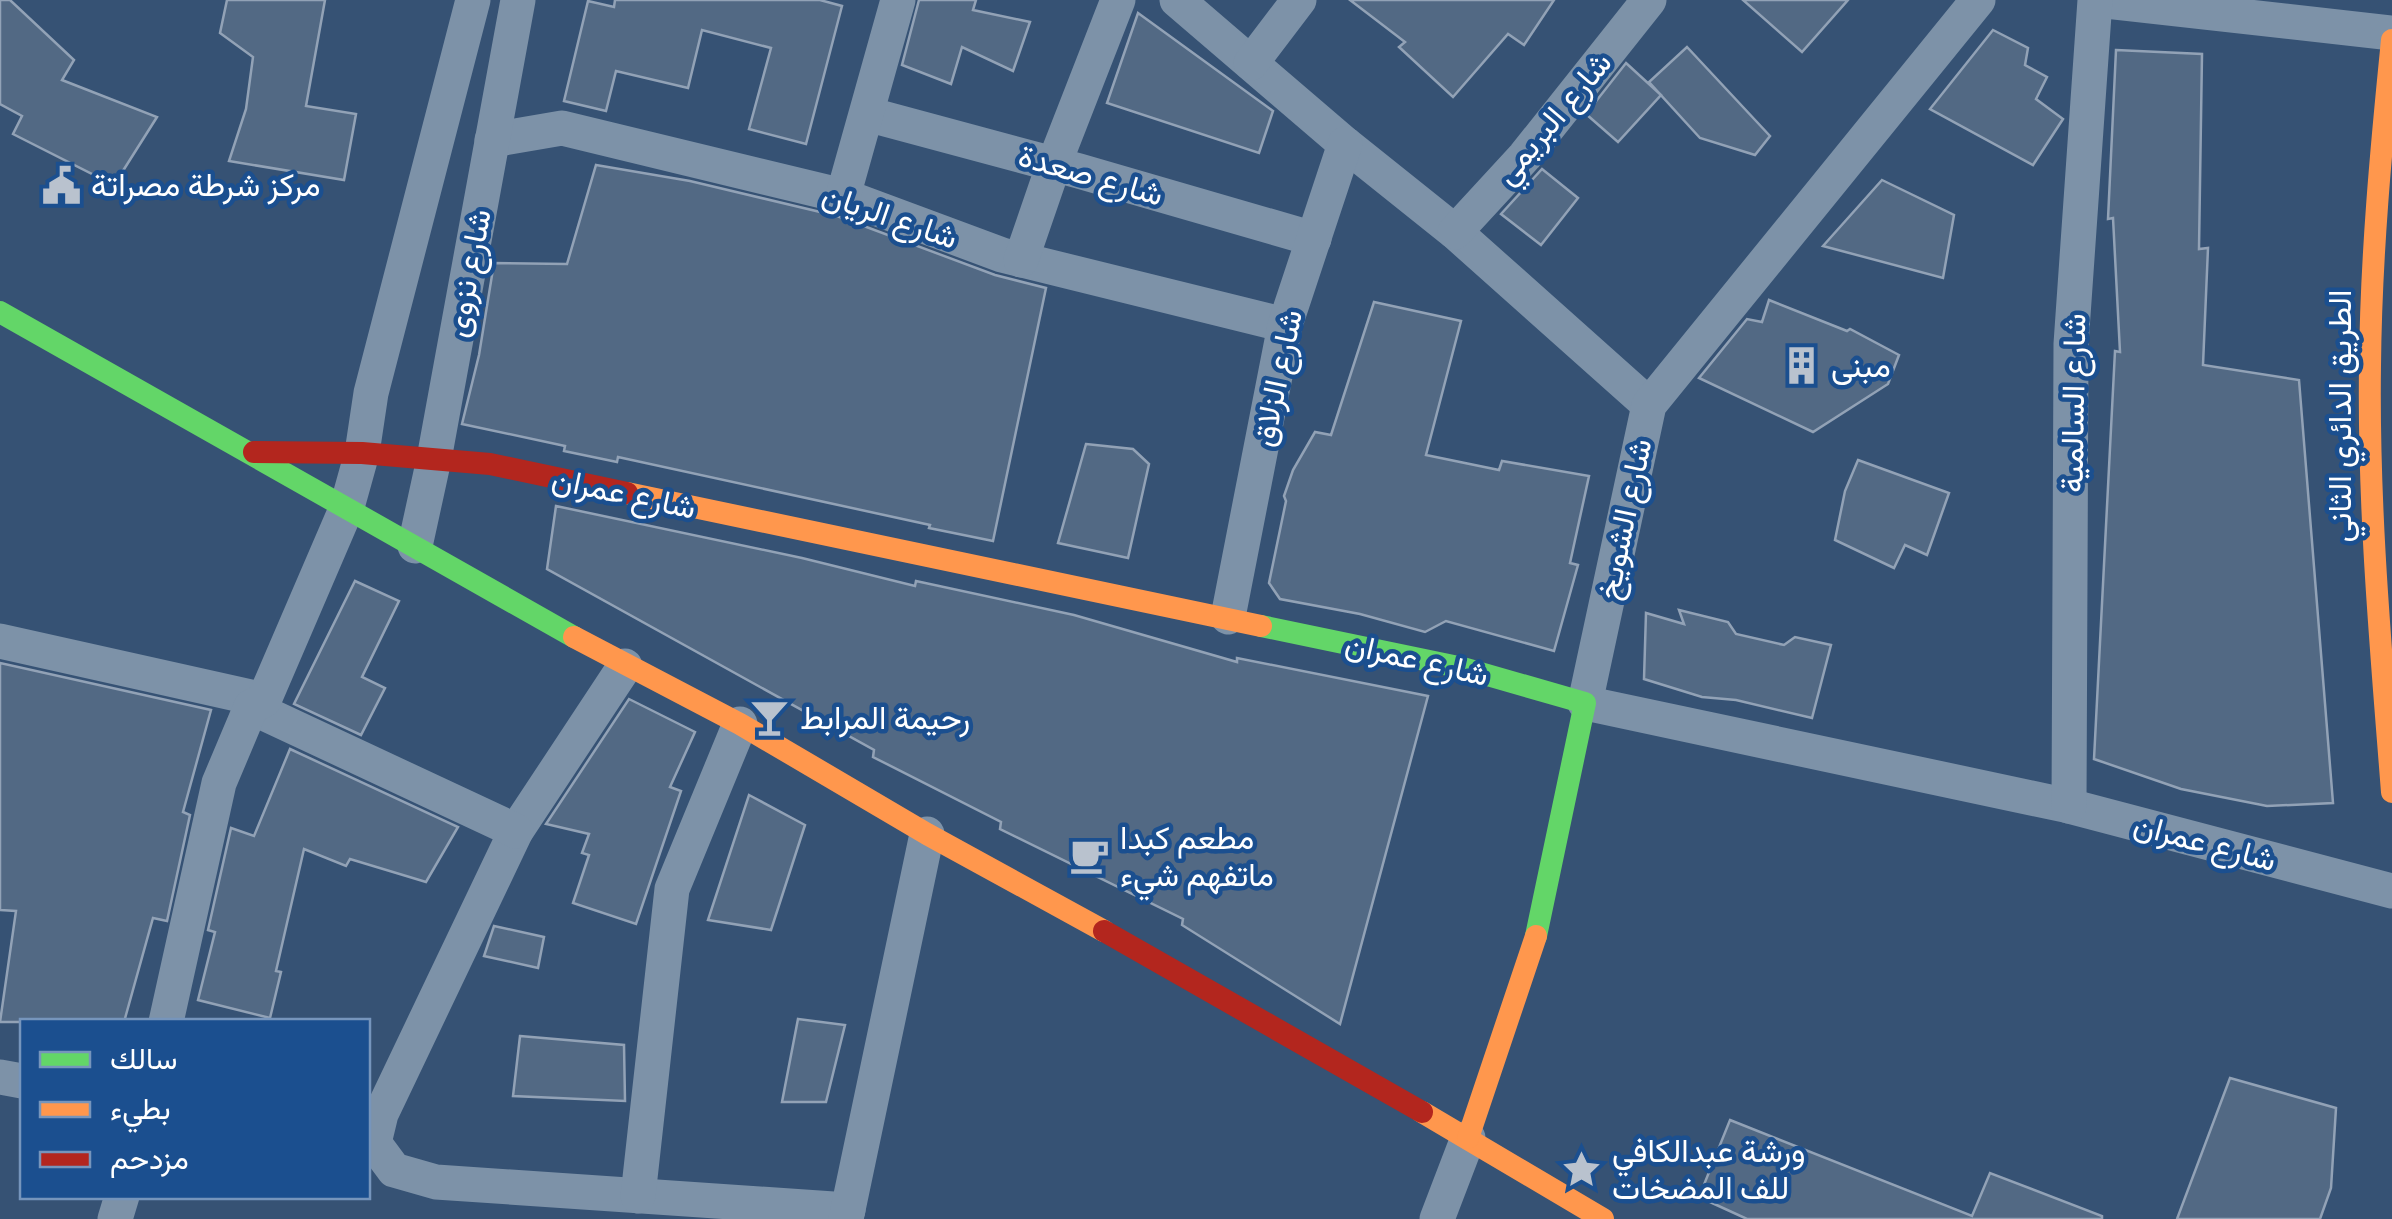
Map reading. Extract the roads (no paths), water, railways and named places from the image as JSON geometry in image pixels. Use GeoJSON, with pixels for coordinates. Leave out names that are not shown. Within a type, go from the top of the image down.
{"type":"FeatureCollection","features":[{"type":"Feature","properties":{"kind":"main road","name":"الطريق الدائري الثاني"},"geometry":{"type":"LineString","coordinates":[[2392,36],[2376,218],[2370,414],[2372,546],[2392,792]]}},
{"type":"Feature","properties":{"kind":"main road"},"geometry":{"type":"LineString","coordinates":[[0,312],[625,666],[740,724],[927,834],[1147,954],[1603,1219]]}},
{"type":"Feature","properties":{"kind":"main road","name":"شارع عمران"},"geometry":{"type":"LineString","coordinates":[[251,452],[362,453],[490,464],[1228,616],[1463,668],[1585,703]]}},
{"type":"Feature","properties":{"kind":"main road","name":"شارع الشويخ"},"geometry":{"type":"LineString","coordinates":[[1468,1138],[1538,930],[1585,703]]}},
{"type":"Feature","properties":{"kind":"street","name":"شارع نزوى"},"geometry":{"type":"LineString","coordinates":[[167,1019],[218,783],[347,506],[362,453],[371,393],[473,0]]}},
{"type":"Feature","properties":{"kind":"street","name":"شارع نزوى"},"geometry":{"type":"LineString","coordinates":[[414,546],[434,459],[518,0]]}},
{"type":"Feature","properties":{"kind":"street"},"geometry":{"type":"LineString","coordinates":[[842,196],[898,0]]}},
{"type":"Feature","properties":{"kind":"street"},"geometry":{"type":"LineString","coordinates":[[1021,260],[1118,0]]}},
{"type":"Feature","properties":{"kind":"street"},"geometry":{"type":"LineString","coordinates":[[1177,0],[1455,232],[1649,405]]}},
{"type":"Feature","properties":{"kind":"street"},"geometry":{"type":"LineString","coordinates":[[1251,63],[1298,0]]}},
{"type":"Feature","properties":{"kind":"street","name":"شارع البريمي"},"geometry":{"type":"LineString","coordinates":[[1455,232],[1525,156],[1649,0]]}},
{"type":"Feature","properties":{"kind":"street","name":"شارع الشويخ"},"geometry":{"type":"LineString","coordinates":[[1585,703],[1649,405],[1978,0]]}},
{"type":"Feature","properties":{"kind":"street"},"geometry":{"type":"LineString","coordinates":[[2096,0],[2392,36]]}},
{"type":"Feature","properties":{"kind":"street","name":"شارع السالمية"},"geometry":{"type":"LineString","coordinates":[[2069,806],[2071,344],[2096,0]]}},
{"type":"Feature","properties":{"kind":"street","name":"شارع صعدة"},"geometry":{"type":"LineString","coordinates":[[867,114],[1314,240]]}},
{"type":"Feature","properties":{"kind":"street","name":"شارع الريان"},"geometry":{"type":"LineString","coordinates":[[492,140],[562,128],[842,196],[1021,260],[1285,324]]}},
{"type":"Feature","properties":{"kind":"street","name":"شارع الزلاق"},"geometry":{"type":"LineString","coordinates":[[1228,616],[1285,324],[1345,144]]}},
{"type":"Feature","properties":{"kind":"street"},"geometry":{"type":"LineString","coordinates":[[0,641],[257,704],[516,831]]}},
{"type":"Feature","properties":{"kind":"street"},"geometry":{"type":"LineString","coordinates":[[625,666],[516,831],[382,1114],[374,1142],[394,1170],[436,1182],[847,1214],[927,834]]}},
{"type":"Feature","properties":{"kind":"street","name":"شارع عمران"},"geometry":{"type":"LineString","coordinates":[[1585,703],[2069,806],[2392,891]]}},
{"type":"Feature","properties":{"kind":"street"},"geometry":{"type":"LineString","coordinates":[[638,1196],[672,890],[740,724]]}},
{"type":"Feature","properties":{"kind":"street"},"geometry":{"type":"LineString","coordinates":[[1437,1219],[1468,1138]]}},
{"type":"Feature","properties":{"kind":"place","name":"مركز شرطة مصراتة"},"geometry":{"type":"Point","coordinates":[61,185]}},
{"type":"Feature","properties":{"kind":"place","name":"مبنى"},"geometry":{"type":"Point","coordinates":[1801,366]}},
{"type":"Feature","properties":{"kind":"place","name":"رحيمة المرابط"},"geometry":{"type":"Point","coordinates":[770,718]}},
{"type":"Feature","properties":{"kind":"place","name":"مطعم كبدا ماتفهم شيء"},"geometry":{"type":"Point","coordinates":[1090,856]}},
{"type":"Feature","properties":{"kind":"place","name":"ورشة عبدالكافي للف المضخات"},"geometry":{"type":"Point","coordinates":[1582,1169]}}]}
